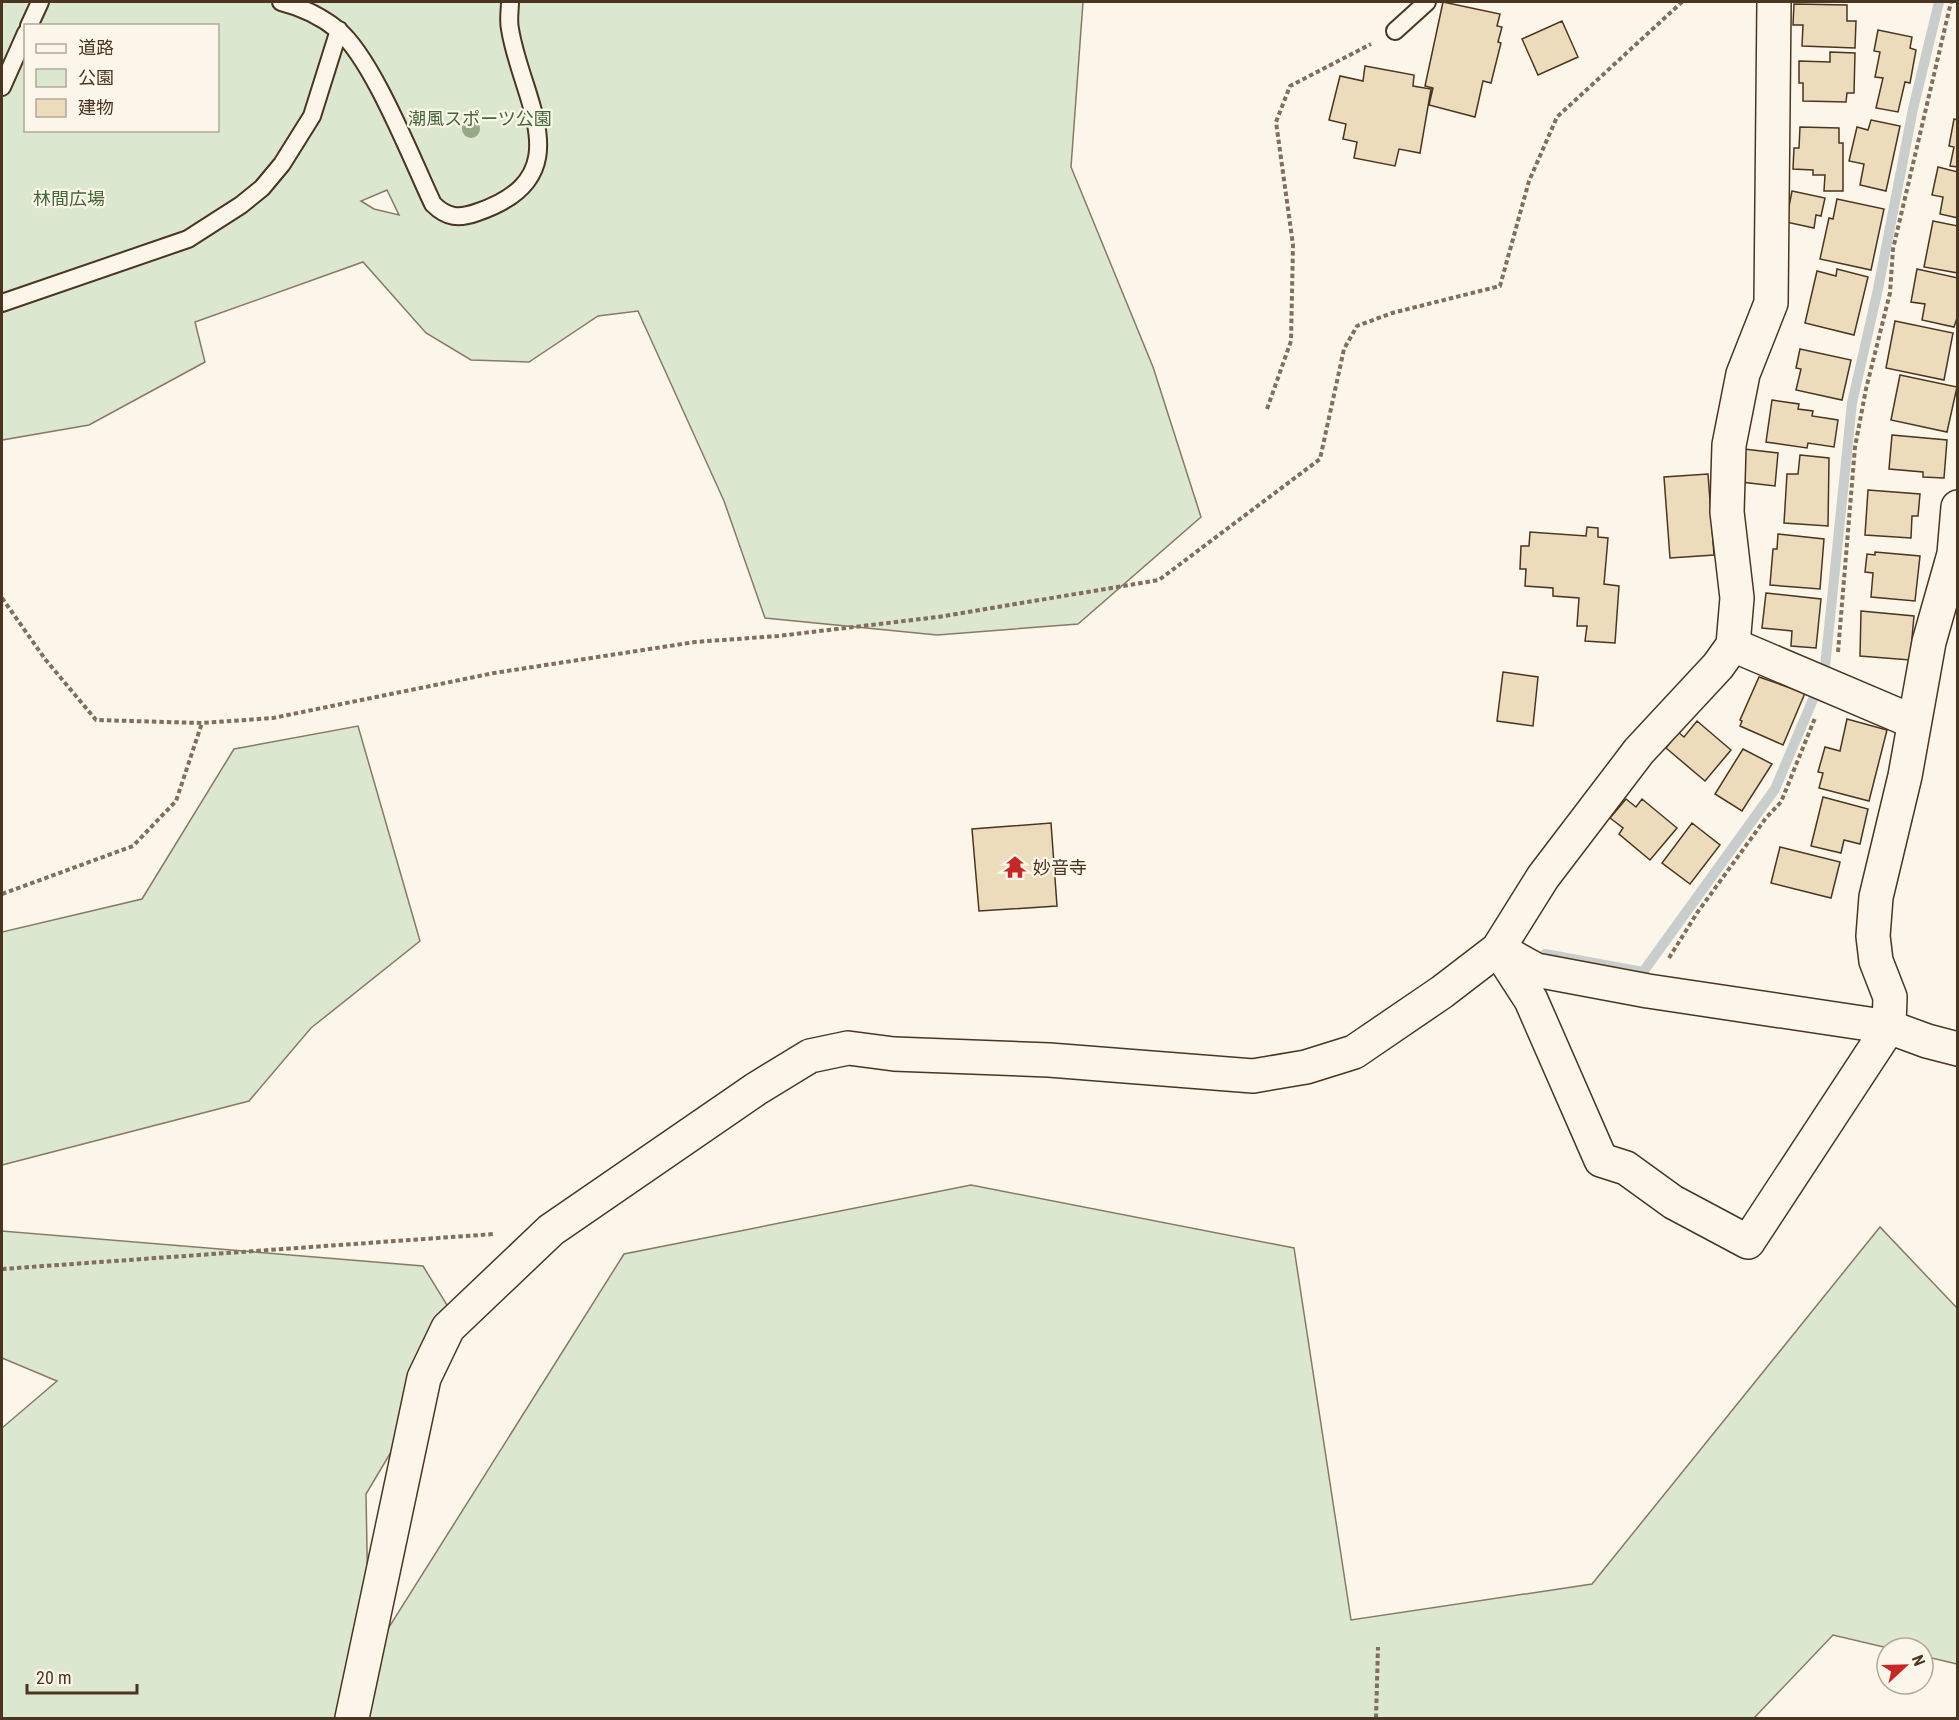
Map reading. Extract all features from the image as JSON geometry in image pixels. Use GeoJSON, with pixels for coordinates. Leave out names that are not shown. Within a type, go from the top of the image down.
{"type":"FeatureCollection","features":[{"type":"Feature","properties":{"kind":"street"},"geometry":{"type":"LineString","coordinates":[[352,1719],[424,1378],[448,1328],[551,1230],[756,1089],[810,1056],[848,1048],[894,1054],[1049,1060],[1253,1076],[1306,1067],[1354,1052],[1442,992],[1498,949],[1543,877],[1639,751],[1718,666],[1733,645],[1737,598],[1727,512],[1729,445],[1743,374],[1772,303],[1774,2]]}},
{"type":"Feature","properties":{"kind":"street"},"geometry":{"type":"LineString","coordinates":[[1498,949],[1531,1000],[1601,1160],[1626,1168],[1672,1202],[1748,1242],[1779,1191],[1889,1027],[1890,997],[1876,961],[1873,936],[1876,897],[1905,776],[1929,642],[1954,554],[1958,507]]}},
{"type":"Feature","properties":{"kind":"street"},"geometry":{"type":"LineString","coordinates":[[1733,645],[1914,722]]}},
{"type":"Feature","properties":{"kind":"street"},"geometry":{"type":"LineString","coordinates":[[1498,949],[1536,970],[1648,991],[1889,1027],[1958,1049]]}},
{"type":"Feature","properties":{"kind":"lane"},"geometry":{"type":"LineString","coordinates":[[30,24],[40,2]]}},
{"type":"Feature","properties":{"kind":"lane"},"geometry":{"type":"LineString","coordinates":[[281,2],[319,17],[339,30],[369,71],[433,204],[441,213],[457,218],[478,212],[518,190],[530,176],[536,159],[539,144],[538,124],[510,29],[510,2]]}},
{"type":"Feature","properties":{"kind":"lane"},"geometry":{"type":"LineString","coordinates":[[1395,32],[1427,2]]}},
{"type":"Feature","properties":{"kind":"lane"},"geometry":{"type":"LineString","coordinates":[[2,303],[188,239],[242,205],[262,188],[282,164],[312,116],[339,30]]}},
{"type":"Feature","properties":{"kind":"lane"},"geometry":{"type":"LineString","coordinates":[[2,87],[24,38]]}},
{"type":"Feature","properties":{"kind":"path"},"geometry":{"type":"LineString","coordinates":[[2,598],[45,659],[96,720],[202,723],[273,718],[494,673],[695,642],[778,636],[938,617],[1159,580],[1320,459],[1344,349],[1357,326],[1392,313],[1500,285],[1529,181],[1557,117],[1682,2]]}},
{"type":"Feature","properties":{"kind":"path"},"geometry":{"type":"LineString","coordinates":[[1648,991],[1697,913],[1766,818],[1781,802],[1837,666],[1855,447],[1866,389],[1890,293],[1893,249],[1951,2]]}},
{"type":"Feature","properties":{"kind":"path"},"geometry":{"type":"LineString","coordinates":[[1267,409],[1291,340],[1293,245],[1276,122],[1290,86],[1395,32]]}},
{"type":"Feature","properties":{"kind":"path"},"geometry":{"type":"LineString","coordinates":[[2,894],[133,846],[176,801],[202,723]]}},
{"type":"Feature","properties":{"kind":"path"},"geometry":{"type":"LineString","coordinates":[[2,1269],[551,1230]]}},
{"type":"Feature","properties":{"kind":"path"},"geometry":{"type":"LineString","coordinates":[[1376,1719],[1378,1647]]}},
{"type":"Feature","properties":{"kind":"green space"},"geometry":{"type":"Polygon","coordinates":[[[2,2],[1083,2],[1071,167],[1153,367],[1201,517],[1078,624],[937,635],[765,618],[724,501],[638,311],[598,316],[529,362],[471,360],[426,333],[363,262],[195,322],[205,362],[89,425],[2,440],[2,2]],[[387,190],[361,201],[374,209],[399,215],[387,190]]]}},
{"type":"Feature","properties":{"kind":"green space"},"geometry":{"type":"Polygon","coordinates":[[[358,726],[420,941],[311,1028],[249,1101],[2,1165],[2,932],[142,899],[234,749],[358,726]]]}},
{"type":"Feature","properties":{"kind":"green space"},"geometry":{"type":"Polygon","coordinates":[[[971,1185],[1294,1248],[1351,1620],[1592,1584],[1880,1227],[1957,1308],[1957,1664],[1935,1659],[1935,1636],[1875,1636],[1875,1645],[1833,1635],[1754,1718],[2,1718],[2,1428],[57,1381],[2,1358],[2,1231],[423,1266],[463,1331],[366,1494],[369,1659],[624,1254],[971,1185]]]}},
{"type":"Feature","properties":{"kind":"building"},"geometry":{"type":"Polygon","coordinates":[[[1443,2],[1500,14],[1497,26],[1502,27],[1498,42],[1501,43],[1491,83],[1483,81],[1475,117],[1429,105],[1433,88],[1425,86],[1443,2]]]}},
{"type":"Feature","properties":{"kind":"building"},"geometry":{"type":"Polygon","coordinates":[[[1794,4],[1847,5],[1847,21],[1856,21],[1855,48],[1802,46],[1803,25],[1793,25],[1794,4]]]}},
{"type":"Feature","properties":{"kind":"building"},"geometry":{"type":"Polygon","coordinates":[[[1562,21],[1578,57],[1538,75],[1522,39],[1562,21]]]}},
{"type":"Feature","properties":{"kind":"building"},"geometry":{"type":"Polygon","coordinates":[[[1878,30],[1912,37],[1910,48],[1916,50],[1910,83],[1905,82],[1898,112],[1876,108],[1883,78],[1875,77],[1880,52],[1874,51],[1878,30]]]}},
{"type":"Feature","properties":{"kind":"building"},"geometry":{"type":"Polygon","coordinates":[[[1830,52],[1855,53],[1854,93],[1847,93],[1846,102],[1803,101],[1803,83],[1799,83],[1799,61],[1830,62],[1830,52]]]}},
{"type":"Feature","properties":{"kind":"building"},"geometry":{"type":"Polygon","coordinates":[[[1365,66],[1414,75],[1413,86],[1431,89],[1420,153],[1399,149],[1395,166],[1354,158],[1357,142],[1343,139],[1346,124],[1329,120],[1340,76],[1363,81],[1365,66]]]}},
{"type":"Feature","properties":{"kind":"building"},"geometry":{"type":"Polygon","coordinates":[[[1954,119],[1958,120],[1958,167],[1950,166],[1954,147],[1949,146],[1954,119]]]}},
{"type":"Feature","properties":{"kind":"building"},"geometry":{"type":"Polygon","coordinates":[[[1871,120],[1900,126],[1886,191],[1860,185],[1864,164],[1849,161],[1857,127],[1868,130],[1871,120]]]}},
{"type":"Feature","properties":{"kind":"building"},"geometry":{"type":"Polygon","coordinates":[[[1800,127],[1839,128],[1839,143],[1843,143],[1843,191],[1824,191],[1825,175],[1813,175],[1813,170],[1793,169],[1794,148],[1799,148],[1800,127]]]}},
{"type":"Feature","properties":{"kind":"building"},"geometry":{"type":"Polygon","coordinates":[[[1938,167],[1958,172],[1958,218],[1940,214],[1943,197],[1932,195],[1938,167]]]}},
{"type":"Feature","properties":{"kind":"building"},"geometry":{"type":"Polygon","coordinates":[[[1792,191],[1825,198],[1821,216],[1816,215],[1814,228],[1786,222],[1792,191]]]}},
{"type":"Feature","properties":{"kind":"building"},"geometry":{"type":"Polygon","coordinates":[[[1837,199],[1884,209],[1871,270],[1820,259],[1829,218],[1833,219],[1837,199]]]}},
{"type":"Feature","properties":{"kind":"building"},"geometry":{"type":"Polygon","coordinates":[[[1933,221],[1958,226],[1958,273],[1924,267],[1933,221]]]}},
{"type":"Feature","properties":{"kind":"building"},"geometry":{"type":"Polygon","coordinates":[[[1837,269],[1868,277],[1854,335],[1805,323],[1817,271],[1836,276],[1837,269]]]}},
{"type":"Feature","properties":{"kind":"building"},"geometry":{"type":"Polygon","coordinates":[[[1917,269],[1958,278],[1958,315],[1954,327],[1922,320],[1925,304],[1911,302],[1917,269]]]}},
{"type":"Feature","properties":{"kind":"building"},"geometry":{"type":"Polygon","coordinates":[[[1895,321],[1953,333],[1944,380],[1886,368],[1895,321]]]}},
{"type":"Feature","properties":{"kind":"building"},"geometry":{"type":"Polygon","coordinates":[[[1800,349],[1851,360],[1842,400],[1796,390],[1801,369],[1796,368],[1800,349]]]}},
{"type":"Feature","properties":{"kind":"building"},"geometry":{"type":"Polygon","coordinates":[[[1900,375],[1957,387],[1947,432],[1891,420],[1900,375]]]}},
{"type":"Feature","properties":{"kind":"building"},"geometry":{"type":"Polygon","coordinates":[[[1772,400],[1799,404],[1798,409],[1813,411],[1812,416],[1838,420],[1834,447],[1808,443],[1807,448],[1766,442],[1772,400]]]}},
{"type":"Feature","properties":{"kind":"building"},"geometry":{"type":"Polygon","coordinates":[[[1892,435],[1947,440],[1944,478],[1923,477],[1923,472],[1889,469],[1892,435]]]}},
{"type":"Feature","properties":{"kind":"building"},"geometry":{"type":"Polygon","coordinates":[[[1744,449],[1778,453],[1775,486],[1741,482],[1744,449]]]}},
{"type":"Feature","properties":{"kind":"building"},"geometry":{"type":"Polygon","coordinates":[[[1800,455],[1829,458],[1828,526],[1784,523],[1787,474],[1798,474],[1800,455]]]}},
{"type":"Feature","properties":{"kind":"building"},"geometry":{"type":"Polygon","coordinates":[[[1708,474],[1714,555],[1670,558],[1664,477],[1708,474]]]}},
{"type":"Feature","properties":{"kind":"building"},"geometry":{"type":"Polygon","coordinates":[[[1868,490],[1920,494],[1918,516],[1912,516],[1911,538],[1865,535],[1868,490]]]}},
{"type":"Feature","properties":{"kind":"building"},"geometry":{"type":"Polygon","coordinates":[[[1587,527],[1598,528],[1598,537],[1608,538],[1604,584],[1619,586],[1615,643],[1585,641],[1587,626],[1577,626],[1579,598],[1553,596],[1553,588],[1525,586],[1526,569],[1520,569],[1521,546],[1529,546],[1530,532],[1586,536],[1587,527]]]}},
{"type":"Feature","properties":{"kind":"building"},"geometry":{"type":"Polygon","coordinates":[[[1778,534],[1824,539],[1820,589],[1770,585],[1773,549],[1777,549],[1778,534]]]}},
{"type":"Feature","properties":{"kind":"building"},"geometry":{"type":"Polygon","coordinates":[[[1875,552],[1920,556],[1915,601],[1871,597],[1873,573],[1865,572],[1867,554],[1875,555],[1875,552]]]}},
{"type":"Feature","properties":{"kind":"building"},"geometry":{"type":"Polygon","coordinates":[[[1766,593],[1821,599],[1816,648],[1791,646],[1792,631],[1762,628],[1766,593]]]}},
{"type":"Feature","properties":{"kind":"building"},"geometry":{"type":"Polygon","coordinates":[[[1861,611],[1914,616],[1910,660],[1860,656],[1861,611]]]}},
{"type":"Feature","properties":{"kind":"building"},"geometry":{"type":"Polygon","coordinates":[[[1503,672],[1538,677],[1533,726],[1497,721],[1503,672]]]}},
{"type":"Feature","properties":{"kind":"building"},"geometry":{"type":"Polygon","coordinates":[[[1759,677],[1805,693],[1783,745],[1740,726],[1742,721],[1740,720],[1759,677]]]}},
{"type":"Feature","properties":{"kind":"building"},"geometry":{"type":"Polygon","coordinates":[[[1847,719],[1887,730],[1869,801],[1819,788],[1823,773],[1818,772],[1825,747],[1840,751],[1847,719]]]}},
{"type":"Feature","properties":{"kind":"building"},"geometry":{"type":"Polygon","coordinates":[[[1697,721],[1731,750],[1705,781],[1666,748],[1678,732],[1684,737],[1697,721]]]}},
{"type":"Feature","properties":{"kind":"building"},"geometry":{"type":"Polygon","coordinates":[[[1743,749],[1772,764],[1742,811],[1715,794],[1743,749]]]}},
{"type":"Feature","properties":{"kind":"building"},"geometry":{"type":"Polygon","coordinates":[[[1823,797],[1868,809],[1860,844],[1844,840],[1841,853],[1811,846],[1823,797]]]}},
{"type":"Feature","properties":{"kind":"building"},"geometry":{"type":"Polygon","coordinates":[[[1626,799],[1636,807],[1642,799],[1677,828],[1650,860],[1619,834],[1623,828],[1610,818],[1626,799]]]}},
{"type":"Feature","properties":{"kind":"building","name":"妙音寺"},"geometry":{"type":"Polygon","coordinates":[[[1051,823],[1057,906],[979,911],[972,829],[1051,823]]]}},
{"type":"Feature","properties":{"kind":"building"},"geometry":{"type":"Polygon","coordinates":[[[1692,823],[1720,845],[1690,884],[1662,863],[1692,823]]]}},
{"type":"Feature","properties":{"kind":"building"},"geometry":{"type":"Polygon","coordinates":[[[1780,847],[1840,862],[1831,898],[1771,883],[1780,847]]]}},
{"type":"Feature","properties":{"kind":"waterway"},"geometry":{"type":"LineString","coordinates":[[1825,667],[1852,403],[1878,289],[1913,109],[1939,2]]}},
{"type":"Feature","properties":{"kind":"waterway"},"geometry":{"type":"LineString","coordinates":[[1545,954],[1643,972],[1775,789],[1814,697]]}},
{"type":"Feature","properties":{"kind":"place","name":"妙音寺"},"geometry":{"type":"Point","coordinates":[1015,867]}},
{"type":"Feature","properties":{"kind":"park label","name":"潮風スポーツ公園"},"geometry":{"type":"Point","coordinates":[480,118]}},
{"type":"Feature","properties":{"kind":"park label","name":"林間広場"},"geometry":{"type":"Point","coordinates":[69,198]}}]}
